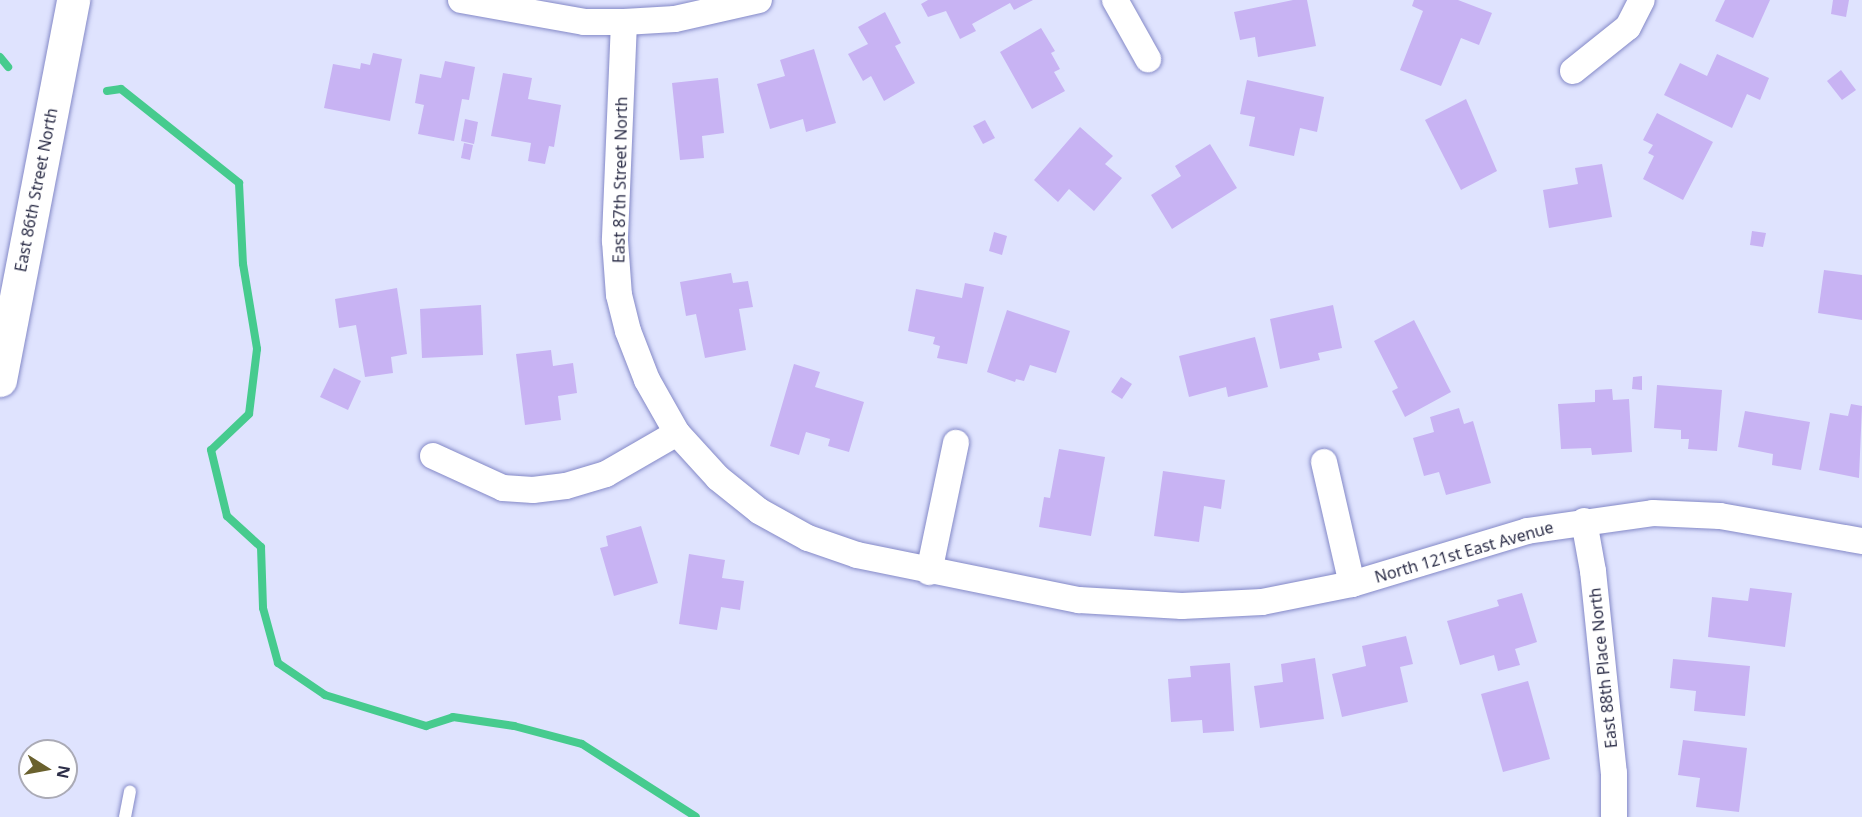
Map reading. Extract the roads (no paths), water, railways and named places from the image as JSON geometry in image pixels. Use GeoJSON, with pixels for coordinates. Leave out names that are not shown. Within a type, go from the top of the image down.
{"type":"FeatureCollection","features":[{"type":"Feature","properties":{"kind":"main road","name":"East 86th Street North"},"geometry":{"type":"LineString","coordinates":[[0,380],[73,0]]}},
{"type":"Feature","properties":{"kind":"street"},"geometry":{"type":"LineString","coordinates":[[461,0],[584,21],[624,22],[675,19],[759,0]]}},
{"type":"Feature","properties":{"kind":"street"},"geometry":{"type":"LineString","coordinates":[[1115,0],[1148,59]]}},
{"type":"Feature","properties":{"kind":"street"},"geometry":{"type":"LineString","coordinates":[[1573,71],[1628,27],[1642,0]]}},
{"type":"Feature","properties":{"kind":"street","name":"East 87th Street North"},"geometry":{"type":"LineString","coordinates":[[624,22],[615,241],[619,295],[647,381],[677,433]]}},
{"type":"Feature","properties":{"kind":"street"},"geometry":{"type":"LineString","coordinates":[[433,456],[503,488],[533,490],[566,486],[606,474],[677,433]]}},
{"type":"Feature","properties":{"kind":"street","name":"North 121st East Avenue"},"geometry":{"type":"LineString","coordinates":[[677,433],[718,477],[759,511],[808,538],[847,552],[929,572],[1079,600],[1138,605],[1262,602],[1352,584],[1527,531],[1584,521],[1653,513],[1720,516],[1862,541]]}},
{"type":"Feature","properties":{"kind":"street"},"geometry":{"type":"LineString","coordinates":[[929,572],[956,443]]}},
{"type":"Feature","properties":{"kind":"street","name":"North 121st East Avenue"},"geometry":{"type":"LineString","coordinates":[[1324,462],[1352,584]]}},
{"type":"Feature","properties":{"kind":"street","name":"East 88th Place North"},"geometry":{"type":"LineString","coordinates":[[1584,521],[1593,571],[1612,749],[1614,817]]}},
{"type":"Feature","properties":{"kind":"lane"},"geometry":{"type":"LineString","coordinates":[[125,817],[130,792]]}},
{"type":"Feature","properties":{"kind":"waterway"},"geometry":{"type":"LineString","coordinates":[[0,57],[8,67]]}},
{"type":"Feature","properties":{"kind":"waterway"},"geometry":{"type":"LineString","coordinates":[[107,91],[121,89],[239,183],[243,264],[257,349],[249,414],[211,450],[227,516],[261,547],[263,608],[278,663],[325,695],[426,726],[453,717],[514,726],[582,744],[696,817]]}}]}
